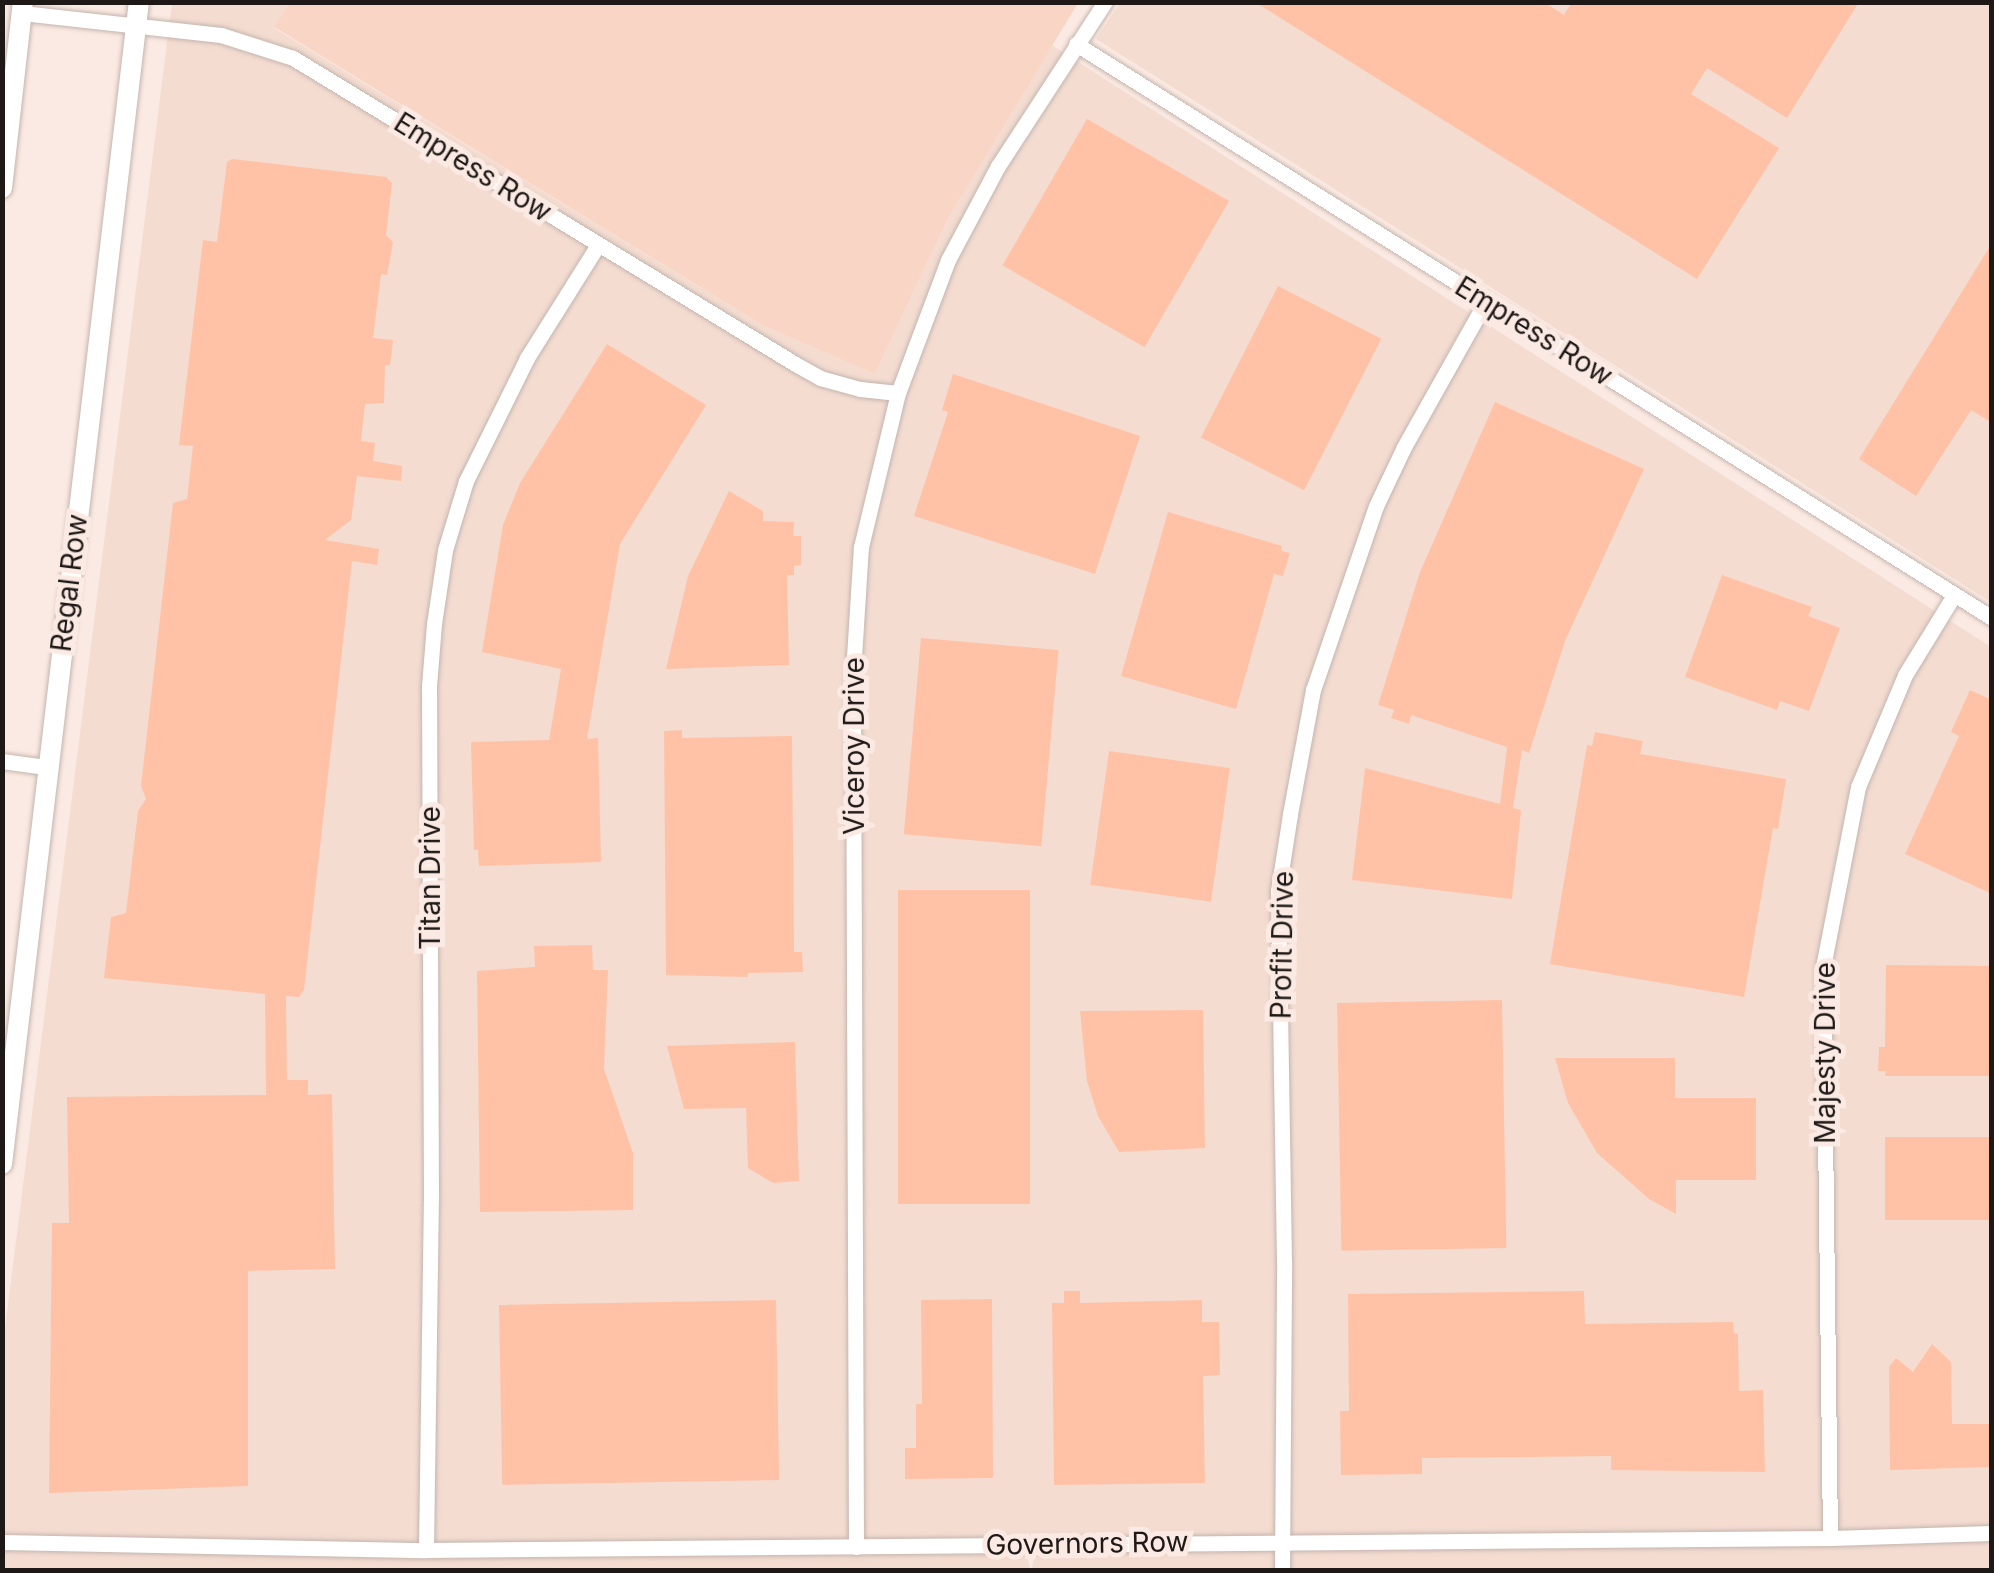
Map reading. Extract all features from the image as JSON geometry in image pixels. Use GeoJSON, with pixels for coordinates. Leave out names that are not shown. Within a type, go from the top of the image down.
{"type":"FeatureCollection","features":[{"type":"Feature","properties":{"kind":"main road","name":"Regal Row"},"geometry":{"type":"LineString","coordinates":[[2,1164],[138,2]]}},
{"type":"Feature","properties":{"kind":"main road"},"geometry":{"type":"LineString","coordinates":[[2,188],[23,8]]}},
{"type":"Feature","properties":{"kind":"street","name":"Viceroy Drive"},"geometry":{"type":"LineString","coordinates":[[856,1547],[853,674],[862,547],[898,393],[948,260],[998,166],[1105,2]]}},
{"type":"Feature","properties":{"kind":"street","name":"Empress Row"},"geometry":{"type":"LineString","coordinates":[[23,8],[221,35],[294,58],[820,378],[898,393]]}},
{"type":"Feature","properties":{"kind":"street","name":"Empress Row"},"geometry":{"type":"LineString","coordinates":[[1076,44],[1992,618]]}},
{"type":"Feature","properties":{"kind":"street","name":"Titan Drive"},"geometry":{"type":"LineString","coordinates":[[426,1550],[431,1202],[429,686],[434,624],[445,550],[466,481],[528,358],[598,245]]}},
{"type":"Feature","properties":{"kind":"street","name":"Profit Drive"},"geometry":{"type":"LineString","coordinates":[[1282,1570],[1284,1244],[1278,891],[1290,814],[1313,690],[1376,506],[1404,447],[1486,302]]}},
{"type":"Feature","properties":{"kind":"street","name":"Majesty Drive"},"geometry":{"type":"LineString","coordinates":[[1830,1538],[1823,966],[1858,787],[1905,675],[1954,595]]}},
{"type":"Feature","properties":{"kind":"street"},"geometry":{"type":"LineString","coordinates":[[2,761],[46,767]]}},
{"type":"Feature","properties":{"kind":"street","name":"Governors Row"},"geometry":{"type":"LineString","coordinates":[[2,1542],[426,1550],[1830,1538],[1992,1533]]}},
{"type":"Feature","properties":{"kind":"shaded area"},"geometry":{"type":"Polygon","coordinates":[[[289,2],[1078,3],[948,218],[875,374],[764,326],[274,27],[289,2]]]}},
{"type":"Feature","properties":{"kind":"shaded area"},"geometry":{"type":"Polygon","coordinates":[[[1121,2],[1992,5],[1991,602],[1096,39],[1121,2]]]}},
{"type":"Feature","properties":{"kind":"shaded area"},"geometry":{"type":"Polygon","coordinates":[[[172,3],[289,3],[274,28],[764,326],[875,374],[948,218],[1050,44],[1991,647],[1991,1570],[3,1570],[3,1344],[172,3]]]}},
{"type":"Feature","properties":{"kind":"building"},"geometry":{"type":"Polygon","coordinates":[[[1255,2],[1544,2],[1564,15],[1572,2],[1859,2],[1787,118],[1707,68],[1691,94],[1779,148],[1697,279],[1255,2]]]}},
{"type":"Feature","properties":{"kind":"building"},"geometry":{"type":"Polygon","coordinates":[[[1087,119],[1229,201],[1145,347],[1002,265],[1087,119]]]}},
{"type":"Feature","properties":{"kind":"building"},"geometry":{"type":"Polygon","coordinates":[[[232,159],[386,177],[392,183],[386,235],[393,242],[387,275],[381,274],[373,338],[393,340],[390,365],[385,365],[384,403],[365,404],[361,441],[375,443],[373,461],[402,466],[401,481],[357,476],[351,520],[325,540],[379,549],[377,565],[352,561],[304,990],[299,997],[286,996],[287,1080],[308,1080],[308,1095],[332,1094],[335,1269],[248,1271],[248,1486],[49,1493],[52,1223],[69,1223],[67,1097],[266,1095],[265,994],[104,978],[111,917],[126,913],[138,811],[146,799],[141,786],[173,503],[187,499],[193,446],[179,445],[203,240],[217,242],[227,162],[232,159]]]}},
{"type":"Feature","properties":{"kind":"building"},"geometry":{"type":"Polygon","coordinates":[[[1992,243],[1992,423],[1971,410],[1916,496],[1859,459],[1992,243]]]}},
{"type":"Feature","properties":{"kind":"building"},"geometry":{"type":"Polygon","coordinates":[[[1278,286],[1381,339],[1304,490],[1201,437],[1278,286]]]}},
{"type":"Feature","properties":{"kind":"building"},"geometry":{"type":"Polygon","coordinates":[[[607,344],[706,405],[620,544],[587,739],[598,738],[601,862],[479,866],[478,850],[474,850],[471,742],[549,740],[561,669],[482,652],[503,525],[520,483],[607,344]]]}},
{"type":"Feature","properties":{"kind":"building"},"geometry":{"type":"Polygon","coordinates":[[[953,374],[1140,436],[1095,574],[914,516],[948,412],[942,410],[953,374]]]}},
{"type":"Feature","properties":{"kind":"building"},"geometry":{"type":"Polygon","coordinates":[[[1495,402],[1644,469],[1565,641],[1529,753],[1522,750],[1513,808],[1521,810],[1512,899],[1352,880],[1365,768],[1500,804],[1507,747],[1411,715],[1409,724],[1391,718],[1394,710],[1378,705],[1420,572],[1495,402]]]}},
{"type":"Feature","properties":{"kind":"building"},"geometry":{"type":"Polygon","coordinates":[[[729,491],[763,511],[763,521],[794,522],[793,536],[801,536],[801,565],[794,566],[794,575],[787,575],[789,665],[666,669],[688,576],[729,491]]]}},
{"type":"Feature","properties":{"kind":"building"},"geometry":{"type":"Polygon","coordinates":[[[1168,512],[1282,546],[1281,551],[1290,553],[1283,576],[1274,574],[1236,709],[1121,676],[1168,512]]]}},
{"type":"Feature","properties":{"kind":"building"},"geometry":{"type":"Polygon","coordinates":[[[1722,575],[1812,607],[1808,616],[1840,628],[1809,711],[1780,701],[1777,710],[1685,677],[1722,575]]]}},
{"type":"Feature","properties":{"kind":"building"},"geometry":{"type":"Polygon","coordinates":[[[921,638],[1058,650],[1041,846],[904,834],[921,638]]]}},
{"type":"Feature","properties":{"kind":"building"},"geometry":{"type":"Polygon","coordinates":[[[1970,690],[1992,700],[1992,894],[1905,854],[1959,736],[1951,732],[1970,690]]]}},
{"type":"Feature","properties":{"kind":"building"},"geometry":{"type":"Polygon","coordinates":[[[682,730],[682,738],[792,736],[794,952],[802,952],[803,972],[748,973],[748,977],[666,975],[664,731],[682,730]]]}},
{"type":"Feature","properties":{"kind":"building"},"geometry":{"type":"Polygon","coordinates":[[[1595,732],[1643,741],[1640,754],[1786,779],[1778,829],[1773,828],[1744,997],[1550,964],[1587,745],[1592,746],[1595,732]]]}},
{"type":"Feature","properties":{"kind":"building"},"geometry":{"type":"Polygon","coordinates":[[[1109,751],[1230,768],[1211,902],[1090,885],[1109,751]]]}},
{"type":"Feature","properties":{"kind":"building"},"geometry":{"type":"Polygon","coordinates":[[[898,890],[1030,890],[1030,1204],[898,1204],[898,890]]]}},
{"type":"Feature","properties":{"kind":"building"},"geometry":{"type":"Polygon","coordinates":[[[592,945],[593,970],[608,970],[604,1069],[633,1153],[633,1210],[480,1212],[477,971],[535,967],[534,946],[592,945]]]}},
{"type":"Feature","properties":{"kind":"building"},"geometry":{"type":"Polygon","coordinates":[[[1886,965],[1992,966],[1992,1076],[1885,1076],[1886,1071],[1878,1071],[1879,1047],[1885,1047],[1886,965]]]}},
{"type":"Feature","properties":{"kind":"building"},"geometry":{"type":"Polygon","coordinates":[[[1502,1000],[1506,1248],[1341,1251],[1337,1003],[1502,1000]]]}},
{"type":"Feature","properties":{"kind":"building"},"geometry":{"type":"Polygon","coordinates":[[[1203,1010],[1205,1148],[1119,1152],[1098,1116],[1087,1081],[1080,1011],[1203,1010]]]}},
{"type":"Feature","properties":{"kind":"building"},"geometry":{"type":"Polygon","coordinates":[[[795,1042],[799,1181],[773,1183],[748,1168],[746,1108],[684,1109],[667,1046],[795,1042]]]}},
{"type":"Feature","properties":{"kind":"building"},"geometry":{"type":"Polygon","coordinates":[[[1555,1058],[1675,1058],[1675,1098],[1756,1098],[1756,1180],[1676,1180],[1676,1214],[1649,1199],[1597,1153],[1568,1103],[1555,1058]]]}},
{"type":"Feature","properties":{"kind":"building"},"geometry":{"type":"Polygon","coordinates":[[[1885,1137],[1992,1137],[1992,1220],[1885,1220],[1885,1137]]]}},
{"type":"Feature","properties":{"kind":"building"},"geometry":{"type":"Polygon","coordinates":[[[1064,1291],[1080,1291],[1080,1303],[1202,1300],[1202,1322],[1219,1322],[1220,1375],[1203,1376],[1205,1483],[1054,1485],[1052,1303],[1064,1303],[1064,1291]]]}},
{"type":"Feature","properties":{"kind":"building"},"geometry":{"type":"Polygon","coordinates":[[[1584,1291],[1585,1324],[1733,1322],[1734,1333],[1738,1334],[1739,1391],[1763,1390],[1765,1472],[1611,1470],[1611,1456],[1422,1458],[1422,1474],[1341,1475],[1340,1411],[1349,1411],[1348,1294],[1584,1291]]]}},
{"type":"Feature","properties":{"kind":"building"},"geometry":{"type":"Polygon","coordinates":[[[992,1299],[993,1478],[905,1479],[905,1448],[916,1448],[916,1404],[922,1404],[921,1300],[992,1299]]]}},
{"type":"Feature","properties":{"kind":"building"},"geometry":{"type":"Polygon","coordinates":[[[776,1300],[779,1480],[502,1485],[499,1305],[776,1300]]]}},
{"type":"Feature","properties":{"kind":"building"},"geometry":{"type":"Polygon","coordinates":[[[1932,1344],[1951,1362],[1952,1424],[1992,1424],[1992,1467],[1890,1470],[1889,1367],[1896,1358],[1913,1372],[1932,1344]]]}}]}
